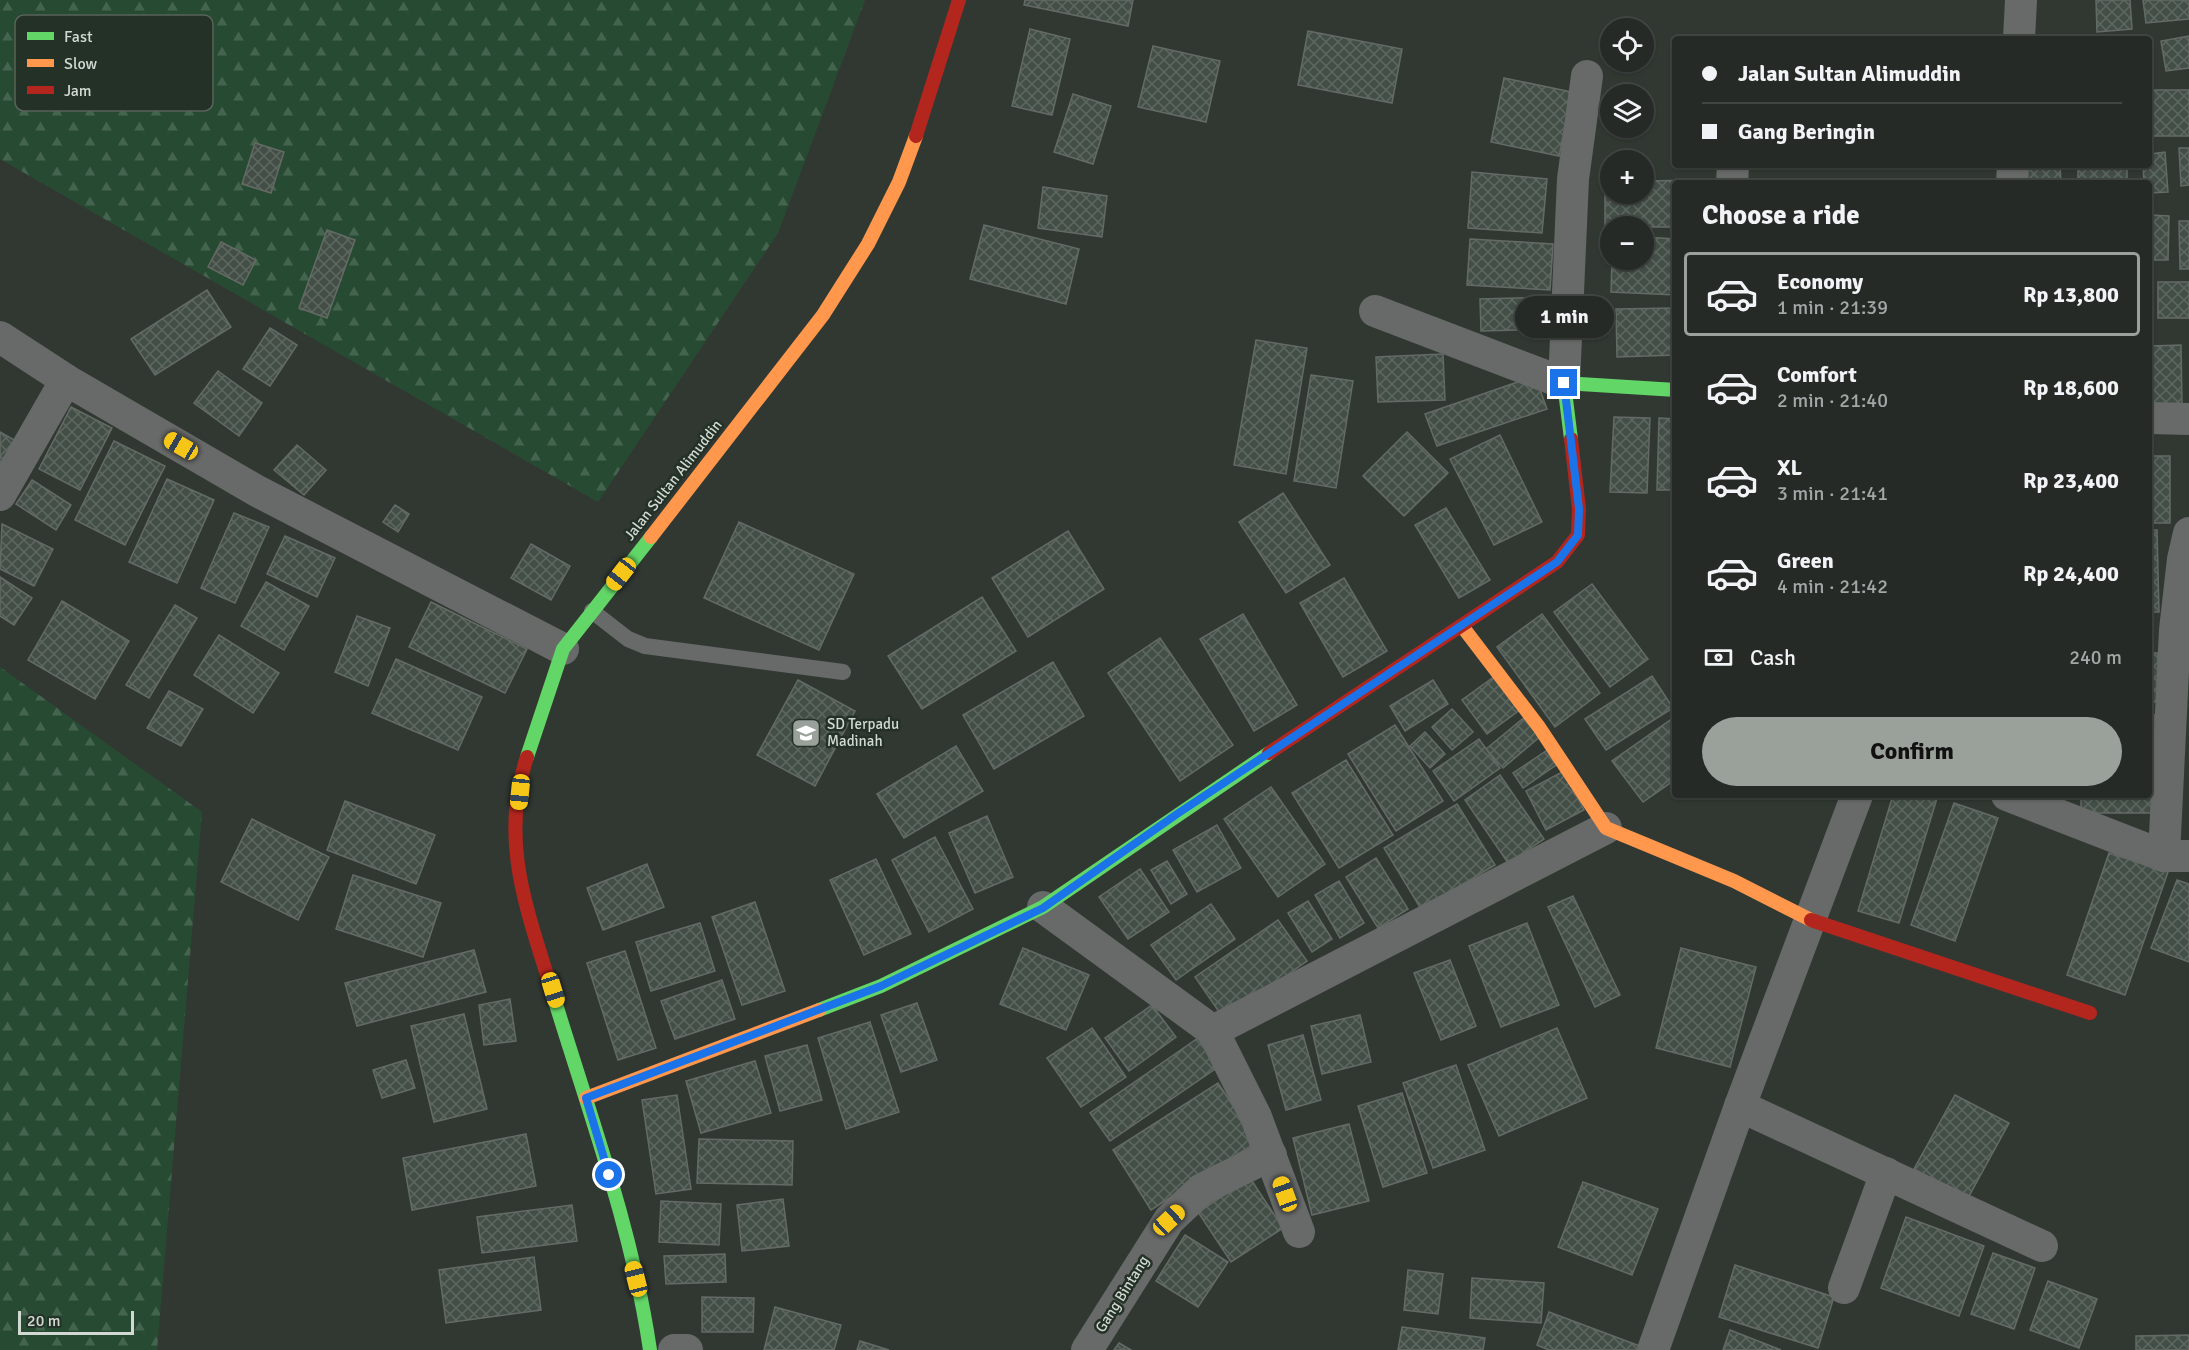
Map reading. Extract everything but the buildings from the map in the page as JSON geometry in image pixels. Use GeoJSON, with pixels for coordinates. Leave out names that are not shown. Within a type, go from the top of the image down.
{"type":"FeatureCollection","features":[{"type":"Feature","properties":{"kind":"street","name":"Jalan Sultan Alimuddin"},"geometry":{"type":"LineString","coordinates":[[650,1350],[646,1322],[620,1214],[519,882],[515,831],[522,772],[563,649],[823,315],[868,244],[899,182],[921,123],[959,0]]}},
{"type":"Feature","properties":{"kind":"street"},"geometry":{"type":"LineString","coordinates":[[2019,36],[2021,0]]}},
{"type":"Feature","properties":{"kind":"street"},"geometry":{"type":"LineString","coordinates":[[586,1098],[881,986],[1043,908],[1177,814],[1557,562],[1578,535],[1579,509],[1564,383],[1573,178],[1587,76]]}},
{"type":"Feature","properties":{"kind":"street"},"geometry":{"type":"LineString","coordinates":[[1374,311],[1564,383],[1672,390]]}},
{"type":"Feature","properties":{"kind":"street"},"geometry":{"type":"LineString","coordinates":[[0,337],[66,380],[257,491],[563,649]]}},
{"type":"Feature","properties":{"kind":"street"},"geometry":{"type":"LineString","coordinates":[[0,495],[66,380]]}},
{"type":"Feature","properties":{"kind":"street"},"geometry":{"type":"LineString","coordinates":[[2152,418],[2189,418]]}},
{"type":"Feature","properties":{"kind":"street"},"geometry":{"type":"LineString","coordinates":[[2015,798],[2177,856],[2162,629],[2189,533]]}},
{"type":"Feature","properties":{"kind":"street"},"geometry":{"type":"LineString","coordinates":[[1462,626],[1539,727],[1606,828],[1734,881],[1809,919],[2090,1013]]}},
{"type":"Feature","properties":{"kind":"street"},"geometry":{"type":"LineString","coordinates":[[1653,1350],[1740,1106],[1856,798]]}},
{"type":"Feature","properties":{"kind":"street"},"geometry":{"type":"LineString","coordinates":[[1213,1031],[1606,828]]}},
{"type":"Feature","properties":{"kind":"street"},"geometry":{"type":"LineString","coordinates":[[1043,908],[1213,1031],[1256,1117],[1299,1232]]}},
{"type":"Feature","properties":{"kind":"street"},"geometry":{"type":"LineString","coordinates":[[1740,1106],[2042,1246]]}},
{"type":"Feature","properties":{"kind":"street","name":"Gang Bintang"},"geometry":{"type":"LineString","coordinates":[[1087,1350],[1169,1220],[1202,1189],[1271,1155]]}},
{"type":"Feature","properties":{"kind":"street"},"geometry":{"type":"LineString","coordinates":[[1844,1288],[1886,1173]]}},
{"type":"Feature","properties":{"kind":"street"},"geometry":{"type":"LineString","coordinates":[[674,1350],[687,1350]]}},
{"type":"Feature","properties":{"kind":"lane"},"geometry":{"type":"LineString","coordinates":[[592,611],[628,639],[645,646],[843,672]]}},
{"type":"Feature","properties":{"kind":"green space"},"geometry":{"type":"Polygon","coordinates":[[[0,0],[865,0],[778,233],[598,502],[0,159],[0,0]]]}},
{"type":"Feature","properties":{"kind":"green space"},"geometry":{"type":"Polygon","coordinates":[[[0,667],[202,812],[157,1350],[0,1350],[0,667]]]}},
{"type":"Feature","properties":{"kind":"traffic: fast"},"geometry":{"type":"LineString","coordinates":[[1571,439],[1564,383],[1672,390]]}},
{"type":"Feature","properties":{"kind":"traffic: fast"},"geometry":{"type":"LineString","coordinates":[[527,757],[563,649],[651,537]]}},
{"type":"Feature","properties":{"kind":"traffic: fast"},"geometry":{"type":"LineString","coordinates":[[819,1010],[881,986],[1043,907],[1269,753]]}},
{"type":"Feature","properties":{"kind":"traffic: fast"},"geometry":{"type":"LineString","coordinates":[[551,988],[620,1213],[632,1258],[650,1350]]}},
{"type":"Feature","properties":{"kind":"traffic: slow"},"geometry":{"type":"LineString","coordinates":[[651,537],[823,315],[868,244],[899,182],[916,136]]}},
{"type":"Feature","properties":{"kind":"traffic: slow"},"geometry":{"type":"LineString","coordinates":[[1462,626],[1539,727],[1606,828],[1734,881],[1811,920]]}},
{"type":"Feature","properties":{"kind":"traffic: slow"},"geometry":{"type":"LineString","coordinates":[[586,1098],[819,1010]]}},
{"type":"Feature","properties":{"kind":"traffic: jam"},"geometry":{"type":"LineString","coordinates":[[916,136],[959,0]]}},
{"type":"Feature","properties":{"kind":"traffic: jam"},"geometry":{"type":"LineString","coordinates":[[1269,753],[1557,562],[1578,535],[1579,509],[1571,439]]}},
{"type":"Feature","properties":{"kind":"traffic: jam"},"geometry":{"type":"LineString","coordinates":[[527,757],[519,788],[516,846],[525,902],[551,988]]}},
{"type":"Feature","properties":{"kind":"traffic: jam"},"geometry":{"type":"LineString","coordinates":[[1811,920],[2090,1013]]}},
{"type":"Feature","properties":{"kind":"place","name":"SD Terpadu Madinah"},"geometry":{"type":"Point","coordinates":[806,733]}},
{"type":"Feature","properties":{"kind":"route"},"geometry":{"type":"LineString","coordinates":[[609,1175],[586,1098],[881,986],[1043,908],[1177,814],[1557,562],[1578,535],[1579,509],[1564,383]]}}]}
